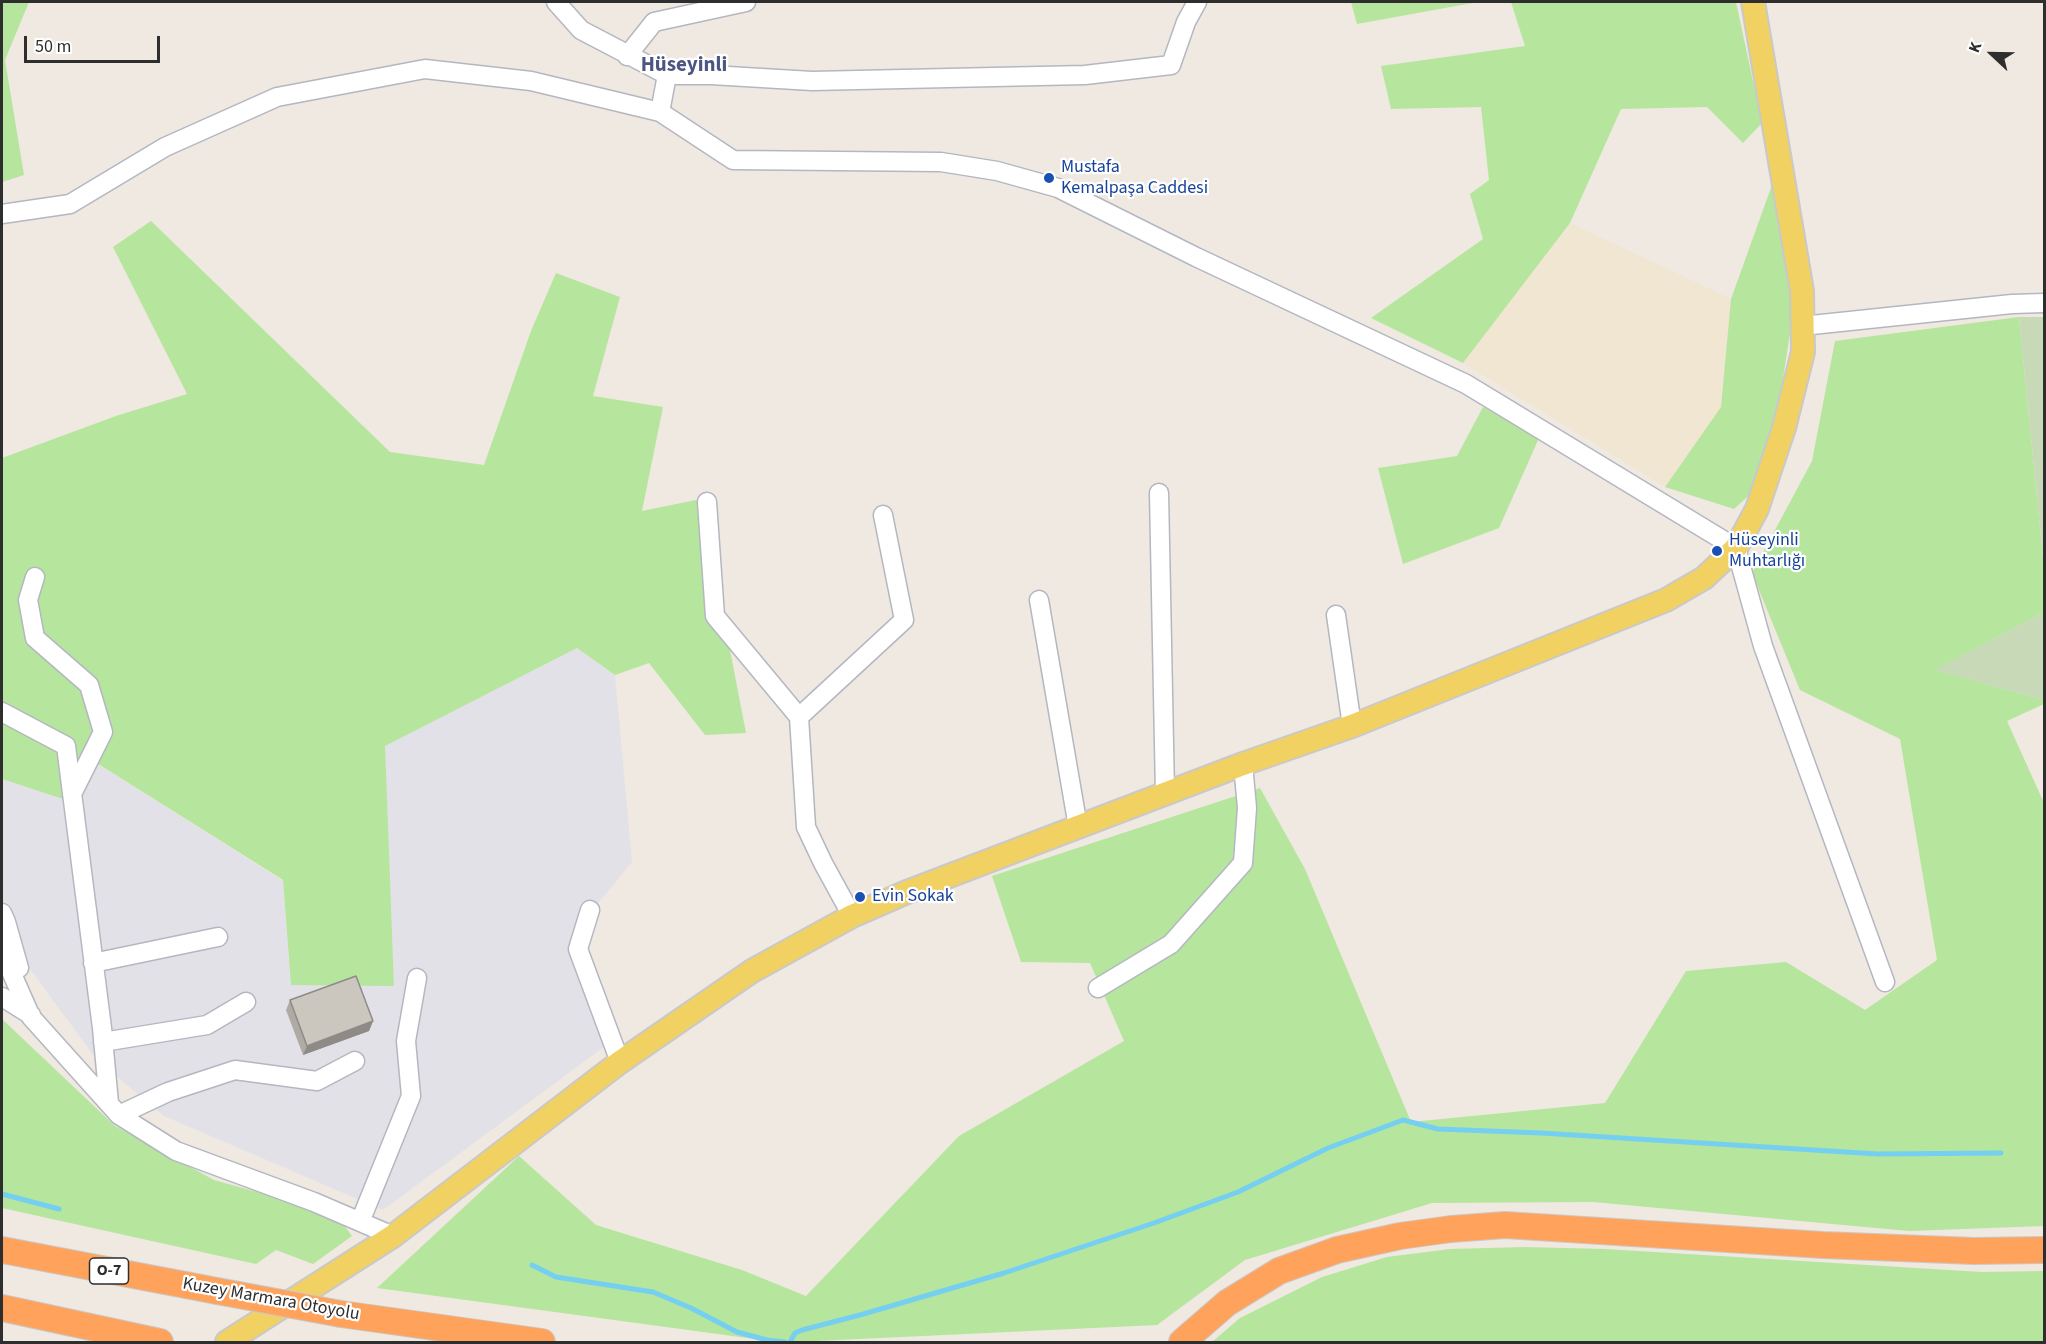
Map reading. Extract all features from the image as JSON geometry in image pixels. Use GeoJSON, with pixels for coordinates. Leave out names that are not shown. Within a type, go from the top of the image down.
{"type":"FeatureCollection","features":[{"type":"Feature","properties":{"kind":"highway"},"geometry":{"type":"LineString","coordinates":[[1182,1342],[1227,1304],[1279,1271],[1337,1250],[1400,1236],[1451,1229],[1505,1225],[1834,1245],[1974,1251],[2044,1250]]}},
{"type":"Feature","properties":{"kind":"highway","name":"Kuzey Marmara Otoyolu"},"geometry":{"type":"LineString","coordinates":[[2,1250],[341,1314],[542,1342]]}},
{"type":"Feature","properties":{"kind":"highway"},"geometry":{"type":"LineString","coordinates":[[2,1308],[154,1341]]}},
{"type":"Feature","properties":{"kind":"main road"},"geometry":{"type":"LineString","coordinates":[[227,1342],[393,1236],[620,1062],[752,971],[852,916],[907,892],[1243,764],[1352,726],[1666,600],[1704,578],[1736,548],[1758,509],[1784,428],[1803,352],[1802,291],[1753,2]]}},
{"type":"Feature","properties":{"kind":"street"},"geometry":{"type":"LineString","coordinates":[[556,2],[581,30],[667,75],[836,80],[1085,75],[1171,65],[1186,21],[1197,2]]}},
{"type":"Feature","properties":{"kind":"street"},"geometry":{"type":"LineString","coordinates":[[627,56],[654,22],[746,2]]}},
{"type":"Feature","properties":{"kind":"street"},"geometry":{"type":"LineString","coordinates":[[2,214],[70,204],[165,147],[277,97],[425,69],[531,81],[660,112],[733,160],[941,162],[997,171],[1058,188],[1196,257],[1466,384],[1736,548],[1763,646],[1885,982]]}},
{"type":"Feature","properties":{"kind":"street"},"geometry":{"type":"LineString","coordinates":[[660,112],[667,75]]}},
{"type":"Feature","properties":{"kind":"street"},"geometry":{"type":"LineString","coordinates":[[1802,326],[2013,304],[2044,303]]}},
{"type":"Feature","properties":{"kind":"street"},"geometry":{"type":"LineString","coordinates":[[1159,493],[1165,794]]}},
{"type":"Feature","properties":{"kind":"street"},"geometry":{"type":"LineString","coordinates":[[707,502],[715,616],[799,717],[806,827],[852,916]]}},
{"type":"Feature","properties":{"kind":"street"},"geometry":{"type":"LineString","coordinates":[[799,717],[904,620],[883,515]]}},
{"type":"Feature","properties":{"kind":"street"},"geometry":{"type":"LineString","coordinates":[[35,577],[28,600],[34,638],[89,685],[103,732],[72,794]]}},
{"type":"Feature","properties":{"kind":"street"},"geometry":{"type":"LineString","coordinates":[[1039,600],[1078,827]]}},
{"type":"Feature","properties":{"kind":"street"},"geometry":{"type":"LineString","coordinates":[[1336,615],[1352,726]]}},
{"type":"Feature","properties":{"kind":"street"},"geometry":{"type":"LineString","coordinates":[[2,712],[66,746],[103,1042],[114,1109]]}},
{"type":"Feature","properties":{"kind":"street"},"geometry":{"type":"LineString","coordinates":[[1098,988],[1171,944],[1244,863],[1247,808],[1243,764]]}},
{"type":"Feature","properties":{"kind":"street"},"geometry":{"type":"LineString","coordinates":[[590,910],[578,949],[620,1062]]}},
{"type":"Feature","properties":{"kind":"street"},"geometry":{"type":"LineString","coordinates":[[2,913],[32,1017]]}},
{"type":"Feature","properties":{"kind":"street"},"geometry":{"type":"LineString","coordinates":[[93,963],[218,937]]}},
{"type":"Feature","properties":{"kind":"street"},"geometry":{"type":"LineString","coordinates":[[2,951],[32,1017]]}},
{"type":"Feature","properties":{"kind":"street"},"geometry":{"type":"LineString","coordinates":[[360,1222],[411,1096],[406,1041],[417,978]]}},
{"type":"Feature","properties":{"kind":"street"},"geometry":{"type":"LineString","coordinates":[[2,997],[32,1017],[114,1109],[176,1151],[314,1202],[393,1236]]}},
{"type":"Feature","properties":{"kind":"street"},"geometry":{"type":"LineString","coordinates":[[103,1042],[207,1025],[246,1002]]}},
{"type":"Feature","properties":{"kind":"street"},"geometry":{"type":"LineString","coordinates":[[114,1109],[235,1070],[316,1081],[355,1062]]}},
{"type":"Feature","properties":{"kind":"shaded area"},"geometry":{"type":"Polygon","coordinates":[[[1570,223],[1731,299],[1721,407],[1665,487],[1463,363],[1570,223]]]}},
{"type":"Feature","properties":{"kind":"shaded area"},"geometry":{"type":"Polygon","coordinates":[[[577,648],[615,675],[632,862],[572,935],[608,1044],[383,1210],[164,1116],[97,1060],[2,931],[2,779],[69,801],[84,761],[100,765],[283,881],[291,985],[394,985],[384,746],[577,648]]]}},
{"type":"Feature","properties":{"kind":"green space"},"geometry":{"type":"Polygon","coordinates":[[[2,2],[29,2],[5,60],[24,175],[2,182],[2,2]]]}},
{"type":"Feature","properties":{"kind":"green space"},"geometry":{"type":"Polygon","coordinates":[[[1351,2],[1478,2],[1357,24],[1351,2]]]}},
{"type":"Feature","properties":{"kind":"green space"},"geometry":{"type":"Polygon","coordinates":[[[1511,2],[1736,2],[1762,123],[1743,143],[1707,107],[1621,109],[1570,223],[1463,363],[1371,318],[1483,239],[1470,194],[1489,180],[1481,107],[1391,109],[1381,66],[1525,46],[1511,2]]]}},
{"type":"Feature","properties":{"kind":"green space"},"geometry":{"type":"Polygon","coordinates":[[[1772,185],[1793,313],[1768,478],[1734,509],[1665,487],[1721,407],[1731,299],[1772,185]]]}},
{"type":"Feature","properties":{"kind":"green space"},"geometry":{"type":"Polygon","coordinates":[[[151,221],[390,452],[484,465],[531,331],[556,273],[620,297],[593,396],[663,407],[642,511],[701,499],[746,733],[705,735],[649,663],[615,675],[577,648],[385,746],[394,986],[291,985],[283,880],[100,765],[84,761],[69,801],[2,779],[2,458],[116,416],[187,394],[113,247],[151,221]]]}},
{"type":"Feature","properties":{"kind":"green space"},"geometry":{"type":"Polygon","coordinates":[[[2019,317],[2044,568],[2044,612],[1936,670],[2044,700],[2044,704],[2007,721],[2044,803],[2044,1226],[1909,1231],[1593,1202],[1432,1203],[1245,1260],[1157,1325],[795,1342],[777,1342],[377,1288],[519,1156],[596,1225],[742,1270],[806,1296],[959,1136],[1124,1041],[1090,963],[1021,962],[992,876],[1260,788],[1305,869],[1411,1122],[1605,1103],[1686,971],[1786,962],[1865,1010],[1937,960],[1900,739],[1800,690],[1752,573],[1812,461],[1835,341],[2019,317]]]}},
{"type":"Feature","properties":{"kind":"green space"},"geometry":{"type":"Polygon","coordinates":[[[2019,317],[2044,317],[2044,568],[2019,317]]]}},
{"type":"Feature","properties":{"kind":"green space"},"geometry":{"type":"Polygon","coordinates":[[[1483,407],[1539,438],[1499,528],[1403,564],[1378,468],[1457,456],[1483,407]]]}},
{"type":"Feature","properties":{"kind":"green space"},"geometry":{"type":"Polygon","coordinates":[[[2044,612],[2044,700],[1935,670],[2044,612]]]}},
{"type":"Feature","properties":{"kind":"green space"},"geometry":{"type":"Polygon","coordinates":[[[2,1019],[115,1126],[214,1180],[336,1214],[352,1236],[313,1264],[276,1250],[256,1264],[2,1208],[2,1019]]]}},
{"type":"Feature","properties":{"kind":"green space"},"geometry":{"type":"Polygon","coordinates":[[[1525,1247],[1605,1249],[1982,1272],[2044,1271],[2044,1342],[1212,1342],[1240,1318],[1322,1277],[1387,1257],[1450,1249],[1525,1247]]]}},
{"type":"Feature","properties":{"kind":"building"},"geometry":{"type":"Polygon","coordinates":[[[356,976],[373,1021],[307,1046],[290,1000],[356,976]]]}},
{"type":"Feature","properties":{"kind":"waterway"},"geometry":{"type":"LineString","coordinates":[[790,1342],[795,1333],[802,1330],[1004,1273],[1154,1223],[1238,1192],[1328,1148],[1403,1120],[1438,1129],[1541,1133],[1878,1154],[2001,1153]]}},
{"type":"Feature","properties":{"kind":"waterway"},"geometry":{"type":"LineString","coordinates":[[2,1194],[59,1209]]}},
{"type":"Feature","properties":{"kind":"waterway"},"geometry":{"type":"LineString","coordinates":[[532,1265],[556,1277],[653,1292],[691,1308],[737,1332],[785,1342]]}},
{"type":"Feature","properties":{"kind":"place","name":"Mustafa Kemalpaşa Caddesi"},"geometry":{"type":"Point","coordinates":[1049,178]}},
{"type":"Feature","properties":{"kind":"place","name":"Hüseyinli Muhtarlığı"},"geometry":{"type":"Point","coordinates":[1717,551]}},
{"type":"Feature","properties":{"kind":"place","name":"Evin Sokak"},"geometry":{"type":"Point","coordinates":[860,897]}},
{"type":"Feature","properties":{"kind":"district","name":"Hüseyinli"},"geometry":{"type":"Point","coordinates":[684,66]}}]}
